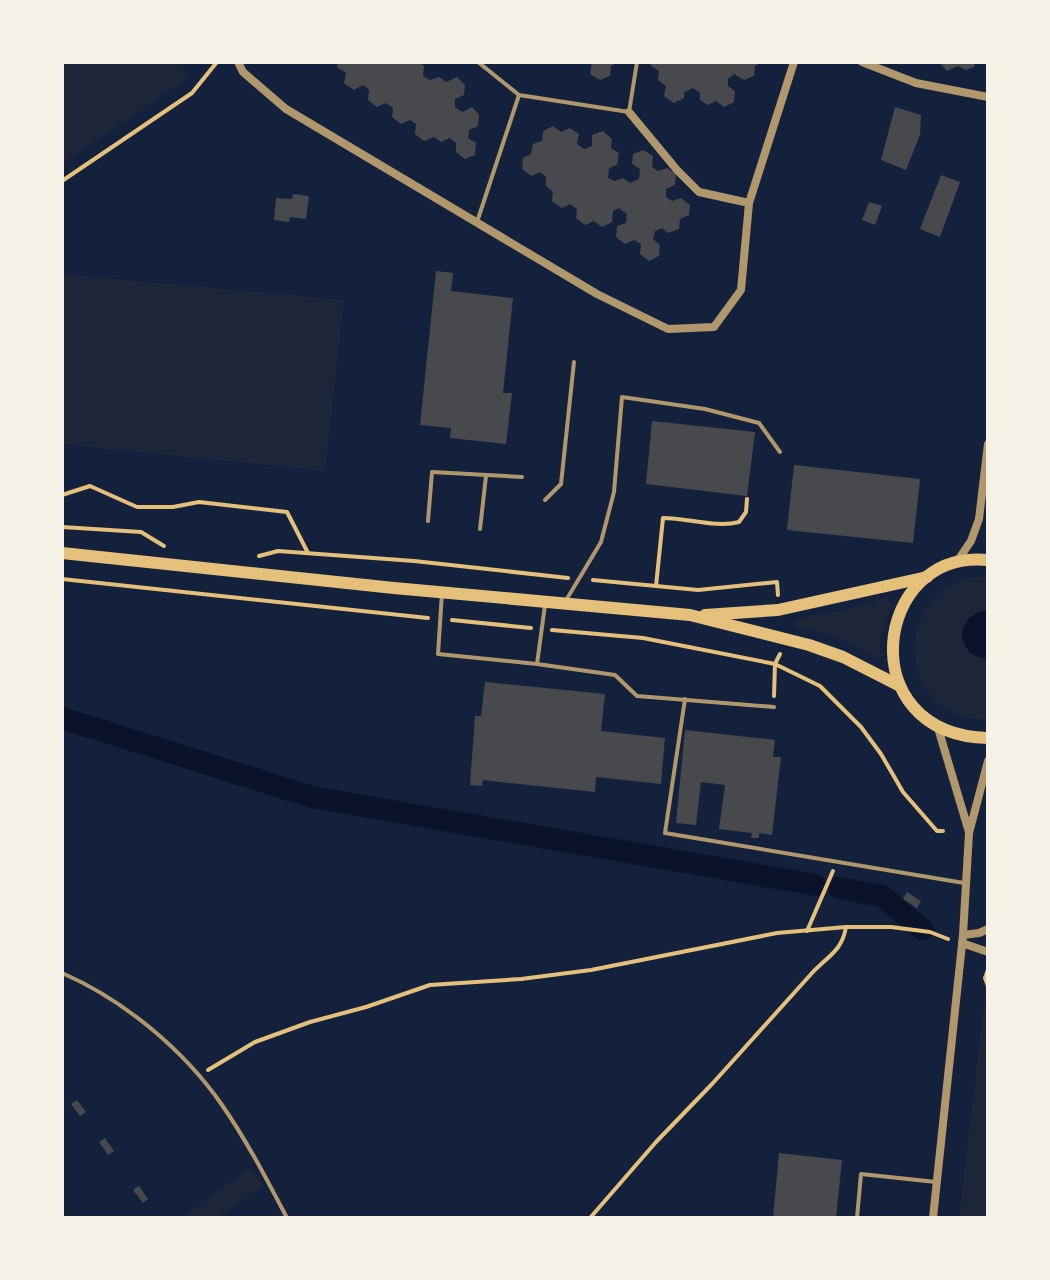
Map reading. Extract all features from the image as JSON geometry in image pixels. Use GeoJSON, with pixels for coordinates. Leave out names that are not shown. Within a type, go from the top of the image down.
{"type":"FeatureCollection","features":[{"type":"Feature","properties":{"kind":"main road"},"geometry":{"type":"LineString","coordinates":[[62,553],[442,593],[690,615],[778,610],[928,577],[956,563],[988,560]]}},
{"type":"Feature","properties":{"kind":"main road"},"geometry":{"type":"LineString","coordinates":[[928,577],[910,594],[895,627],[893,663],[900,686],[916,711],[938,728],[965,738],[988,738]]}},
{"type":"Feature","properties":{"kind":"main road"},"geometry":{"type":"LineString","coordinates":[[690,615],[809,645],[843,657],[900,686]]}},
{"type":"Feature","properties":{"kind":"street"},"geometry":{"type":"LineString","coordinates":[[238,62],[243,72],[286,109],[597,294],[668,329],[714,327],[741,290],[749,203],[794,62]]}},
{"type":"Feature","properties":{"kind":"street"},"geometry":{"type":"LineString","coordinates":[[862,62],[916,83],[988,97]]}},
{"type":"Feature","properties":{"kind":"street"},"geometry":{"type":"LineString","coordinates":[[629,112],[699,192],[749,203]]}},
{"type":"Feature","properties":{"kind":"street"},"geometry":{"type":"LineString","coordinates":[[956,563],[971,541],[979,519],[988,444]]}},
{"type":"Feature","properties":{"kind":"street"},"geometry":{"type":"LineString","coordinates":[[938,728],[969,833]]}},
{"type":"Feature","properties":{"kind":"street"},"geometry":{"type":"LineString","coordinates":[[933,1218],[962,939],[969,833],[988,761]]}},
{"type":"Feature","properties":{"kind":"street"},"geometry":{"type":"LineString","coordinates":[[962,939],[988,929]]}},
{"type":"Feature","properties":{"kind":"street"},"geometry":{"type":"LineString","coordinates":[[962,939],[988,952]]}},
{"type":"Feature","properties":{"kind":"lane"},"geometry":{"type":"LineString","coordinates":[[478,62],[519,95],[629,112],[637,62]]}},
{"type":"Feature","properties":{"kind":"lane"},"geometry":{"type":"LineString","coordinates":[[477,222],[519,95]]}},
{"type":"Feature","properties":{"kind":"lane"},"geometry":{"type":"LineString","coordinates":[[545,500],[561,484],[574,362]]}},
{"type":"Feature","properties":{"kind":"lane"},"geometry":{"type":"LineString","coordinates":[[564,604],[601,542],[614,492],[622,397],[705,409],[759,423],[780,452]]}},
{"type":"Feature","properties":{"kind":"lane"},"geometry":{"type":"LineString","coordinates":[[428,521],[432,472],[522,477]]}},
{"type":"Feature","properties":{"kind":"lane"},"geometry":{"type":"LineString","coordinates":[[480,529],[486,476]]}},
{"type":"Feature","properties":{"kind":"lane"},"geometry":{"type":"LineString","coordinates":[[442,593],[438,654],[615,675],[637,696],[774,707]]}},
{"type":"Feature","properties":{"kind":"lane"},"geometry":{"type":"LineString","coordinates":[[537,664],[545,602]]}},
{"type":"Feature","properties":{"kind":"lane"},"geometry":{"type":"LineString","coordinates":[[685,699],[665,833],[967,883]]}},
{"type":"Feature","properties":{"kind":"lane"},"geometry":{"type":"LineString","coordinates":[[62,973],[121,1005],[181,1057],[221,1103],[287,1218]]}},
{"type":"Feature","properties":{"kind":"lane"},"geometry":{"type":"LineString","coordinates":[[857,1218],[861,1174],[936,1182]]}},
{"type":"Feature","properties":{"kind":"path"},"geometry":{"type":"LineString","coordinates":[[62,181],[192,93],[217,62]]}},
{"type":"Feature","properties":{"kind":"path"},"geometry":{"type":"LineString","coordinates":[[62,495],[90,486],[137,507],[173,507],[199,502],[287,512],[309,553]]}},
{"type":"Feature","properties":{"kind":"path"},"geometry":{"type":"LineString","coordinates":[[656,586],[663,518],[730,525],[739,522],[746,512],[747,499]]}},
{"type":"Feature","properties":{"kind":"path"},"geometry":{"type":"LineString","coordinates":[[62,527],[141,532],[169,549]]}},
{"type":"Feature","properties":{"kind":"path"},"geometry":{"type":"LineString","coordinates":[[257,556],[278,551],[309,553],[565,577]]}},
{"type":"Feature","properties":{"kind":"path"},"geometry":{"type":"LineString","coordinates":[[62,579],[414,616]]}},
{"type":"Feature","properties":{"kind":"path"},"geometry":{"type":"LineString","coordinates":[[626,582],[698,590],[777,582],[778,595]]}},
{"type":"Feature","properties":{"kind":"path"},"geometry":{"type":"LineString","coordinates":[[470,622],[513,626]]}},
{"type":"Feature","properties":{"kind":"path"},"geometry":{"type":"LineString","coordinates":[[774,707],[775,664]]}},
{"type":"Feature","properties":{"kind":"path"},"geometry":{"type":"LineString","coordinates":[[807,931],[837,862]]}},
{"type":"Feature","properties":{"kind":"path"},"geometry":{"type":"LineString","coordinates":[[590,1218],[746,1044],[828,957],[839,950],[846,927]]}},
{"type":"Feature","properties":{"kind":"path"},"geometry":{"type":"LineString","coordinates":[[207,1071],[255,1042],[430,985],[521,979],[591,970],[777,933],[846,927],[891,927],[962,939]]}},
{"type":"Feature","properties":{"kind":"path"},"geometry":{"type":"LineString","coordinates":[[988,970],[985,978],[988,986]]}},
{"type":"Feature","properties":{"kind":"shaded area"},"geometry":{"type":"Polygon","coordinates":[[[62,62],[181,62],[187,79],[62,164],[62,62]]]}},
{"type":"Feature","properties":{"kind":"shaded area"},"geometry":{"type":"Polygon","coordinates":[[[62,274],[344,300],[325,471],[62,444],[62,274]]]}},
{"type":"Feature","properties":{"kind":"shaded area"},"geometry":{"type":"Polygon","coordinates":[[[988,576],[985,659],[988,659],[988,720],[956,714],[934,698],[920,676],[915,650],[919,623],[933,600],[956,583],[988,576]]]}},
{"type":"Feature","properties":{"kind":"shaded area"},"geometry":{"type":"Polygon","coordinates":[[[886,598],[892,605],[880,637],[881,658],[875,658],[836,638],[795,627],[795,622],[804,617],[845,610],[886,598]]]}},
{"type":"Feature","properties":{"kind":"shaded area"},"geometry":{"type":"Polygon","coordinates":[[[988,610],[988,659],[977,657],[969,651],[962,632],[971,616],[988,610]]]}},
{"type":"Feature","properties":{"kind":"shaded area"},"geometry":{"type":"Polygon","coordinates":[[[985,996],[988,999],[988,1218],[959,1218],[985,996]]]}},
{"type":"Feature","properties":{"kind":"shaded area"},"geometry":{"type":"Polygon","coordinates":[[[249,1168],[263,1186],[217,1218],[181,1218],[249,1168]]]}},
{"type":"Feature","properties":{"kind":"building"},"geometry":{"type":"Polygon","coordinates":[[[338,62],[419,62],[424,66],[423,76],[430,80],[439,77],[446,82],[457,77],[465,85],[464,95],[455,99],[455,107],[462,112],[472,107],[479,115],[478,126],[469,130],[468,138],[476,143],[475,155],[465,159],[456,152],[456,143],[450,138],[441,142],[434,137],[424,141],[415,134],[416,124],[410,120],[401,124],[392,117],[393,108],[386,103],[377,107],[368,100],[369,90],[363,85],[354,90],[344,83],[346,73],[337,67],[338,62]]]}},
{"type":"Feature","properties":{"kind":"building"},"geometry":{"type":"Polygon","coordinates":[[[592,62],[619,62],[611,66],[610,76],[600,80],[590,74],[592,62]]]}},
{"type":"Feature","properties":{"kind":"building"},"geometry":{"type":"Polygon","coordinates":[[[651,62],[762,62],[755,66],[754,76],[744,80],[734,74],[728,79],[728,86],[735,91],[734,102],[724,107],[716,101],[708,105],[700,100],[700,93],[693,88],[684,92],[684,98],[674,103],[664,96],[666,86],[658,80],[659,71],[651,66],[651,62]]]}},
{"type":"Feature","properties":{"kind":"building"},"geometry":{"type":"Polygon","coordinates":[[[939,62],[975,62],[974,67],[966,70],[958,66],[947,71],[939,62]]]}},
{"type":"Feature","properties":{"kind":"building"},"geometry":{"type":"Polygon","coordinates":[[[895,107],[921,115],[920,135],[906,170],[881,160],[895,107]]]}},
{"type":"Feature","properties":{"kind":"building"},"geometry":{"type":"Polygon","coordinates":[[[553,126],[561,132],[570,128],[579,134],[577,144],[584,149],[592,146],[592,135],[603,131],[612,139],[611,148],[619,153],[617,165],[609,168],[608,178],[615,181],[623,178],[630,183],[639,179],[640,169],[632,164],[633,154],[643,150],[653,156],[652,167],[658,171],[667,168],[676,174],[675,185],[666,189],[666,197],[672,201],[681,198],[690,205],[689,215],[680,219],[679,229],[668,233],[662,228],[655,231],[653,239],[660,245],[659,256],[649,261],[640,254],[641,244],[634,240],[625,244],[616,237],[617,226],[626,223],[627,214],[619,208],[613,211],[612,222],[602,227],[594,221],[585,225],[576,218],[577,209],[570,204],[562,208],[552,201],[553,192],[546,186],[546,177],[540,172],[531,176],[522,169],[523,158],[531,154],[533,144],[542,141],[543,131],[553,126]]]}},
{"type":"Feature","properties":{"kind":"building"},"geometry":{"type":"Polygon","coordinates":[[[941,175],[960,182],[940,237],[920,229],[941,175]]]}},
{"type":"Feature","properties":{"kind":"building"},"geometry":{"type":"Polygon","coordinates":[[[293,194],[309,196],[306,219],[290,217],[289,222],[274,220],[276,198],[292,199],[293,194]]]}},
{"type":"Feature","properties":{"kind":"building"},"geometry":{"type":"Polygon","coordinates":[[[869,202],[882,206],[875,225],[862,220],[869,202]]]}},
{"type":"Feature","properties":{"kind":"building"},"geometry":{"type":"Polygon","coordinates":[[[436,271],[453,273],[451,291],[513,298],[503,393],[512,393],[506,444],[450,438],[451,428],[420,425],[436,271]]]}},
{"type":"Feature","properties":{"kind":"building"},"geometry":{"type":"Polygon","coordinates":[[[652,421],[755,432],[747,496],[646,484],[652,421]]]}},
{"type":"Feature","properties":{"kind":"building"},"geometry":{"type":"Polygon","coordinates":[[[794,465],[920,479],[913,543],[787,530],[794,465]]]}},
{"type":"Feature","properties":{"kind":"building"},"geometry":{"type":"Polygon","coordinates":[[[485,682],[605,694],[601,731],[665,738],[661,784],[596,777],[595,792],[483,780],[482,786],[470,785],[475,716],[481,716],[485,682]]]}},
{"type":"Feature","properties":{"kind":"building"},"geometry":{"type":"Polygon","coordinates":[[[685,730],[775,740],[773,757],[781,757],[772,835],[759,833],[759,838],[751,838],[752,833],[719,829],[725,785],[701,782],[696,825],[676,823],[685,730]]]}},
{"type":"Feature","properties":{"kind":"building"},"geometry":{"type":"Polygon","coordinates":[[[907,892],[921,901],[917,908],[903,899],[907,892]]]}},
{"type":"Feature","properties":{"kind":"building"},"geometry":{"type":"Polygon","coordinates":[[[77,1100],[86,1112],[80,1116],[71,1104],[77,1100]]]}},
{"type":"Feature","properties":{"kind":"building"},"geometry":{"type":"Polygon","coordinates":[[[105,1138],[114,1151],[108,1155],[99,1142],[105,1138]]]}},
{"type":"Feature","properties":{"kind":"building"},"geometry":{"type":"Polygon","coordinates":[[[779,1153],[842,1160],[836,1218],[773,1218],[779,1153]]]}},
{"type":"Feature","properties":{"kind":"building"},"geometry":{"type":"Polygon","coordinates":[[[139,1186],[148,1199],[143,1203],[133,1190],[139,1186]]]}},
{"type":"Feature","properties":{"kind":"waterway"},"geometry":{"type":"LineString","coordinates":[[62,718],[312,797],[816,885]]}},
{"type":"Feature","properties":{"kind":"waterway"},"geometry":{"type":"LineString","coordinates":[[839,888],[882,896],[922,929]]}}]}
